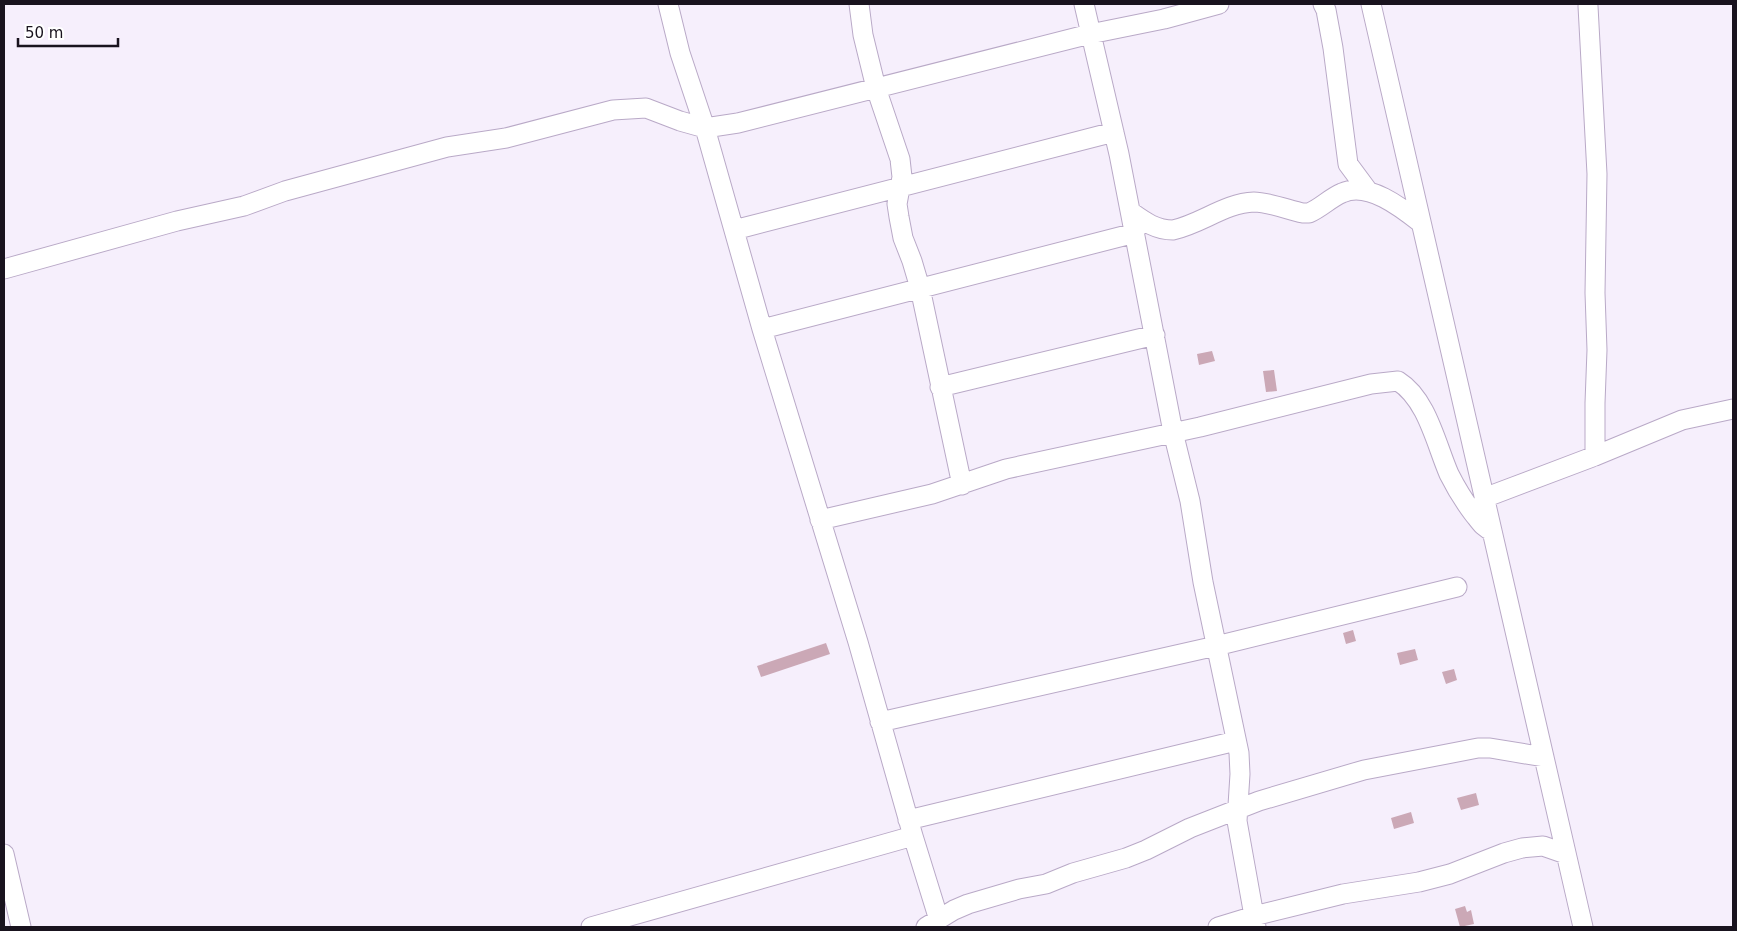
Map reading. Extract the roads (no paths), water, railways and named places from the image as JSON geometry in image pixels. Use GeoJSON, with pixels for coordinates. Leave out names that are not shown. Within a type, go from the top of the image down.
{"type":"FeatureCollection","features":[{"type":"Feature","properties":{"kind":"street"},"geometry":{"type":"LineString","coordinates":[[668,4],[680,53],[705,128],[762,329],[880,722],[910,828],[932,923],[954,910],[984,898],[1046,884],[1073,873],[1126,858],[1236,809],[1364,770],[1467,750],[1490,748],[1544,757]]}},
{"type":"Feature","properties":{"kind":"street"},"geometry":{"type":"LineString","coordinates":[[859,4],[863,35],[876,88],[900,158],[902,177],[897,204],[903,238],[920,288],[962,485]]}},
{"type":"Feature","properties":{"kind":"street"},"geometry":{"type":"LineString","coordinates":[[1084,4],[1131,212],[1173,432],[1190,501],[1202,582],[1236,740],[1240,774],[1236,809],[1237,821],[1255,922]]}},
{"type":"Feature","properties":{"kind":"street"},"geometry":{"type":"LineString","coordinates":[[4,269],[176,220],[244,206],[285,191],[447,148],[506,138],[613,110],[646,108],[705,128],[738,123],[1090,34],[1164,19],[1219,4]]}},
{"type":"Feature","properties":{"kind":"street"},"geometry":{"type":"LineString","coordinates":[[1323,4],[1333,48],[1348,164],[1368,191]]}},
{"type":"Feature","properties":{"kind":"street"},"geometry":{"type":"LineString","coordinates":[[1371,4],[1583,927]]}},
{"type":"Feature","properties":{"kind":"street"},"geometry":{"type":"LineString","coordinates":[[1588,6],[1597,174],[1595,456]]}},
{"type":"Feature","properties":{"kind":"street"},"geometry":{"type":"LineString","coordinates":[[734,230],[1114,132]]}},
{"type":"Feature","properties":{"kind":"street"},"geometry":{"type":"LineString","coordinates":[[1131,212],[1152,226],[1164,230],[1173,230],[1231,207],[1244,204],[1262,203],[1303,213],[1315,210],[1328,200],[1348,190],[1357,189],[1368,191],[1401,208],[1421,223]]}},
{"type":"Feature","properties":{"kind":"street"},"geometry":{"type":"LineString","coordinates":[[762,329],[1135,233]]}},
{"type":"Feature","properties":{"kind":"street"},"geometry":{"type":"LineString","coordinates":[[940,387],[1155,335]]}},
{"type":"Feature","properties":{"kind":"street"},"geometry":{"type":"LineString","coordinates":[[820,520],[932,494],[1006,469],[1253,415],[1371,384],[1398,381],[1406,386],[1418,400],[1450,476],[1463,500],[1484,526],[1492,531]]}},
{"type":"Feature","properties":{"kind":"street"},"geometry":{"type":"LineString","coordinates":[[1484,498],[1595,456],[1682,420],[1733,409]]}},
{"type":"Feature","properties":{"kind":"street"},"geometry":{"type":"LineString","coordinates":[[880,722],[1216,646],[1457,587]]}},
{"type":"Feature","properties":{"kind":"street"},"geometry":{"type":"LineString","coordinates":[[591,927],[910,828],[1236,740]]}},
{"type":"Feature","properties":{"kind":"street"},"geometry":{"type":"LineString","coordinates":[[1218,927],[1255,922],[1343,894],[1419,882],[1450,874],[1522,848],[1543,846],[1566,854]]}},
{"type":"Feature","properties":{"kind":"street"},"geometry":{"type":"LineString","coordinates":[[4,854],[21,927]]}}]}
